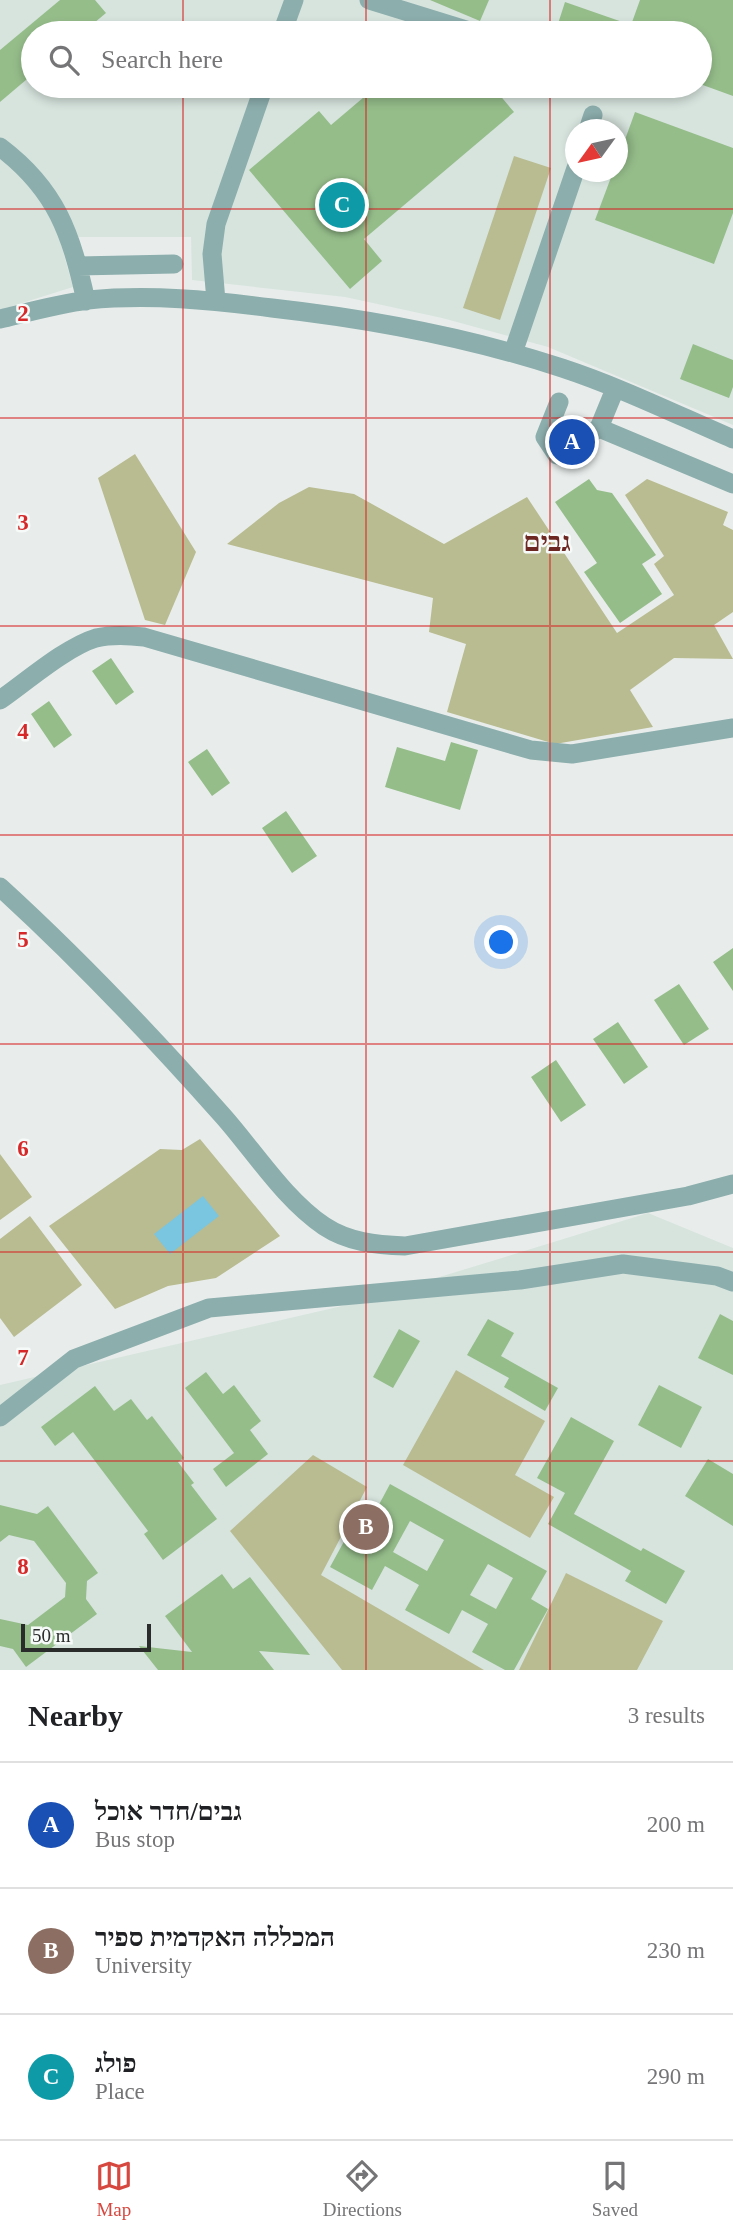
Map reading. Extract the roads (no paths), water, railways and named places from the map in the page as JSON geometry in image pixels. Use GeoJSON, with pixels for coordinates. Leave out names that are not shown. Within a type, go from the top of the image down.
{"type":"FeatureCollection","features":[{"type":"Feature","properties":{"kind":"street"},"geometry":{"type":"LineString","coordinates":[[286,21],[294,0]]}},
{"type":"Feature","properties":{"kind":"street"},"geometry":{"type":"LineString","coordinates":[[369,0],[437,21]]}},
{"type":"Feature","properties":{"kind":"street"},"geometry":{"type":"LineString","coordinates":[[216,301],[212,254],[216,224],[260,98]]}},
{"type":"Feature","properties":{"kind":"street"},"geometry":{"type":"LineString","coordinates":[[0,147],[28,170],[56,208],[68,232],[86,301]]}},
{"type":"Feature","properties":{"kind":"street"},"geometry":{"type":"LineString","coordinates":[[513,353],[571,182]]}},
{"type":"Feature","properties":{"kind":"street"},"geometry":{"type":"LineString","coordinates":[[78,266],[174,264]]}},
{"type":"Feature","properties":{"kind":"street"},"geometry":{"type":"LineString","coordinates":[[0,319],[86,301],[130,298],[216,301],[387,324],[458,339],[565,369],[733,439]]}},
{"type":"Feature","properties":{"kind":"street"},"geometry":{"type":"LineString","coordinates":[[559,401],[545,437],[557,455],[599,428],[615,389]]}},
{"type":"Feature","properties":{"kind":"street"},"geometry":{"type":"LineString","coordinates":[[599,428],[733,484]]}},
{"type":"Feature","properties":{"kind":"street"},"geometry":{"type":"LineString","coordinates":[[0,700],[70,651],[94,639],[121,634],[144,637],[531,750],[559,754],[733,728]]}},
{"type":"Feature","properties":{"kind":"street"},"geometry":{"type":"LineString","coordinates":[[0,887],[89,971],[223,1116],[308,1214],[342,1236],[379,1245],[405,1246],[639,1205],[733,1184]]}},
{"type":"Feature","properties":{"kind":"street"},"geometry":{"type":"LineString","coordinates":[[0,1417],[74,1359],[209,1308],[520,1280],[623,1264],[718,1276],[733,1282]]}},
{"type":"Feature","properties":{"kind":"water"},"geometry":{"type":"Polygon","coordinates":[[[203,1196],[219,1216],[170,1254],[154,1234],[203,1196]]]}},
{"type":"Feature","properties":{"kind":"place","name":"פולג"},"geometry":{"type":"Point","coordinates":[342,205]}},
{"type":"Feature","properties":{"kind":"place","name":"גבים/חדר אוכל"},"geometry":{"type":"Point","coordinates":[572,442]}},
{"type":"Feature","properties":{"kind":"place","name":"המכללה האקדמית ספיר"},"geometry":{"type":"Point","coordinates":[366,1527]}},
{"type":"Feature","properties":{"kind":"district","name":"גבים"},"geometry":{"type":"Point","coordinates":[547,541]}}]}
